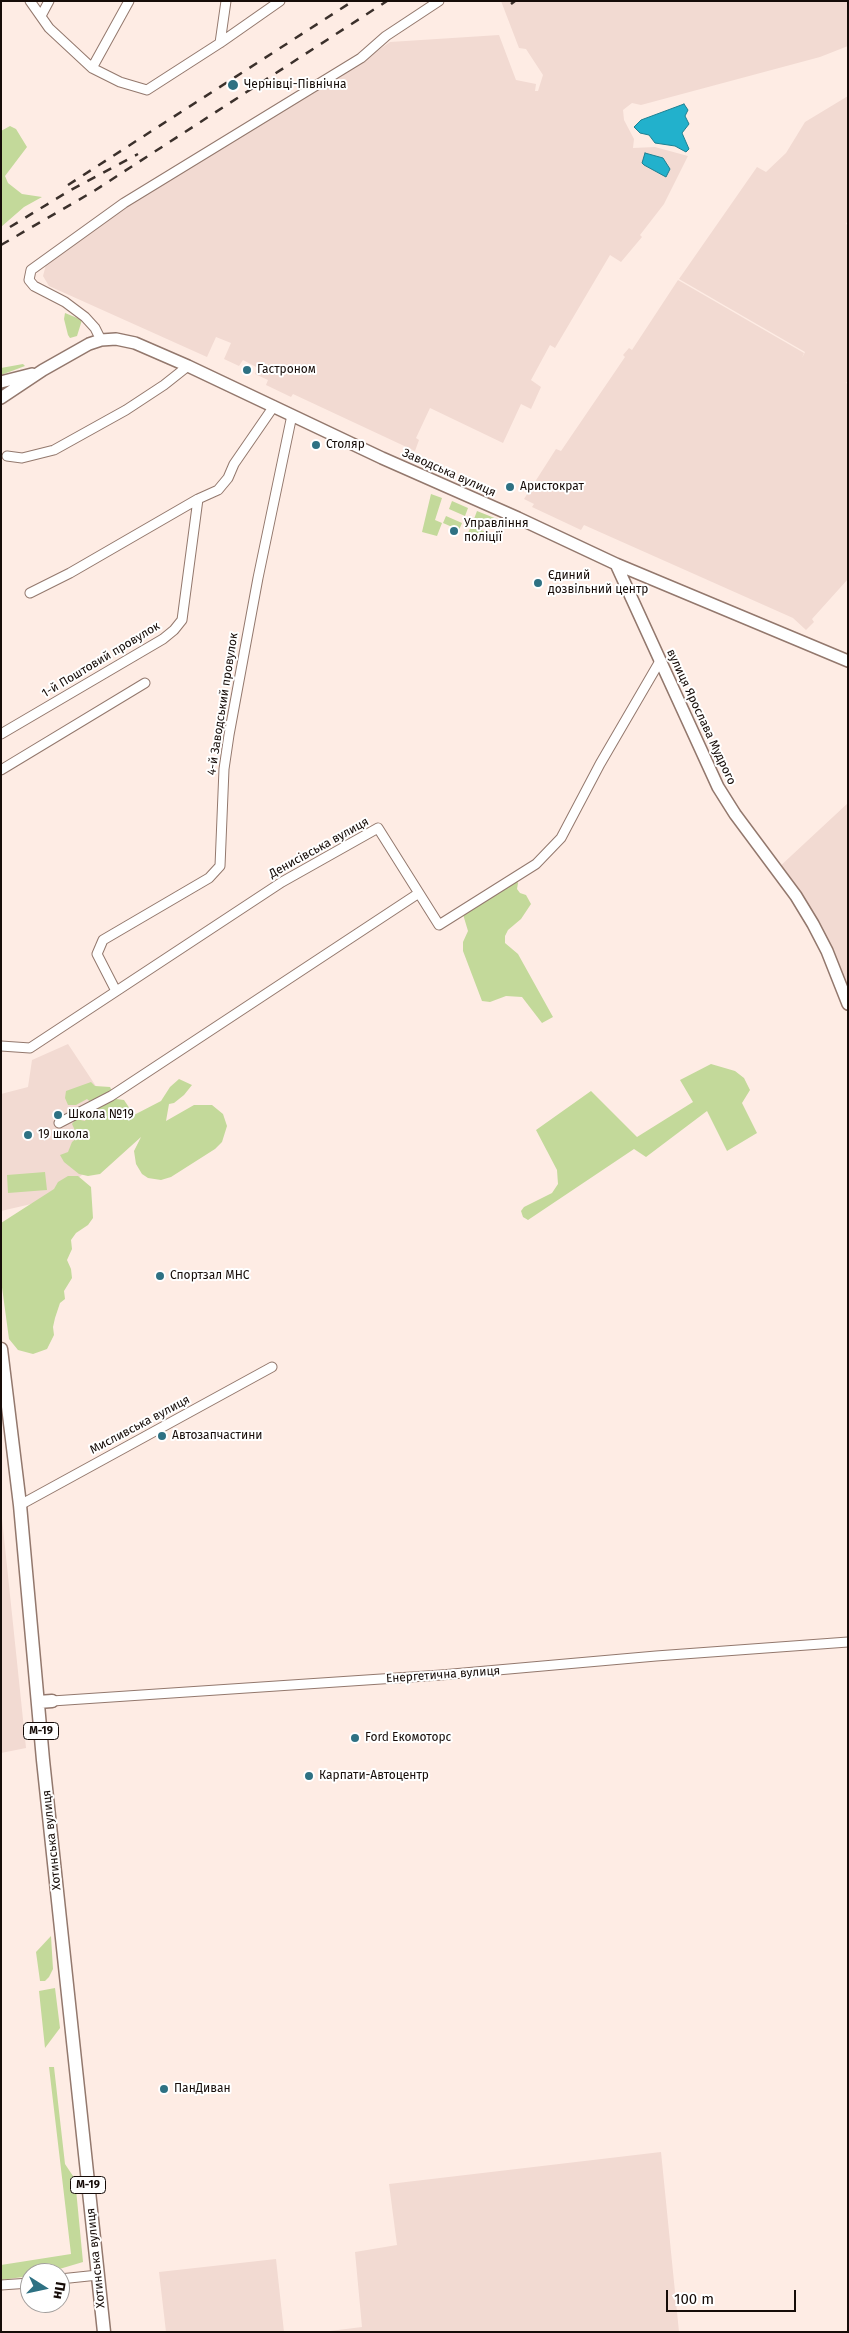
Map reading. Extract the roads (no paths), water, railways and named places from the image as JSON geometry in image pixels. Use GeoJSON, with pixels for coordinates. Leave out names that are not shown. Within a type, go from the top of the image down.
{"type":"FeatureCollection","features":[{"type":"Feature","properties":{"kind":"highway","name":"Хотинська вулиця"},"geometry":{"type":"LineString","coordinates":[[1,1349],[20,1505],[38,1702],[104,2332]]}},
{"type":"Feature","properties":{"kind":"highway","name":"Енергетична вулиця"},"geometry":{"type":"LineString","coordinates":[[38,1702],[52,1701]]}},
{"type":"Feature","properties":{"kind":"main road","name":"Заводська вулиця"},"geometry":{"type":"LineString","coordinates":[[1,398],[43,370],[82,348],[101,340],[116,339],[135,343],[616,564],[848,661]]}},
{"type":"Feature","properties":{"kind":"main road","name":"Заводська вулиця"},"geometry":{"type":"LineString","coordinates":[[1,382],[43,370]]}},
{"type":"Feature","properties":{"kind":"main road","name":"вулиця Ярослава Мудрого"},"geometry":{"type":"LineString","coordinates":[[616,564],[718,787],[735,814],[796,896],[813,924],[827,951],[848,1004]]}},
{"type":"Feature","properties":{"kind":"street"},"geometry":{"type":"LineString","coordinates":[[30,1],[49,28],[92,68],[120,82],[147,90],[220,44],[277,3]]}},
{"type":"Feature","properties":{"kind":"street"},"geometry":{"type":"LineString","coordinates":[[40,16],[49,1]]}},
{"type":"Feature","properties":{"kind":"street"},"geometry":{"type":"LineString","coordinates":[[92,68],[129,1]]}},
{"type":"Feature","properties":{"kind":"street"},"geometry":{"type":"LineString","coordinates":[[220,44],[226,1]]}},
{"type":"Feature","properties":{"kind":"street"},"geometry":{"type":"LineString","coordinates":[[101,340],[95,328],[85,317],[65,302],[34,286],[29,280],[31,270],[124,203],[361,58],[386,36],[439,1]]}},
{"type":"Feature","properties":{"kind":"street"},"geometry":{"type":"LineString","coordinates":[[7,456],[22,458],[54,450],[126,410],[164,385],[188,366]]}},
{"type":"Feature","properties":{"kind":"street"},"geometry":{"type":"LineString","coordinates":[[30,593],[133,538],[198,499],[218,490],[228,478],[234,464],[274,406]]}},
{"type":"Feature","properties":{"kind":"street","name":"4-й Заводський провулок"},"geometry":{"type":"LineString","coordinates":[[116,991],[97,954],[103,940],[209,878],[220,866],[224,768],[229,735],[258,578],[292,415]]}},
{"type":"Feature","properties":{"kind":"street","name":"1-й Поштовий провулок"},"geometry":{"type":"LineString","coordinates":[[1,734],[163,639],[174,630],[182,620],[198,499]]}},
{"type":"Feature","properties":{"kind":"street","name":"Денисівська вулиця"},"geometry":{"type":"LineString","coordinates":[[1,1046],[30,1048],[282,882],[378,828],[439,926],[536,864],[561,838],[600,764],[660,661]]}},
{"type":"Feature","properties":{"kind":"street"},"geometry":{"type":"LineString","coordinates":[[1,770],[145,683]]}},
{"type":"Feature","properties":{"kind":"street"},"geometry":{"type":"LineString","coordinates":[[59,1123],[111,1096],[418,893]]}},
{"type":"Feature","properties":{"kind":"street","name":"Мисливська вулиця"},"geometry":{"type":"LineString","coordinates":[[20,1505],[272,1367]]}},
{"type":"Feature","properties":{"kind":"street","name":"Енергетична вулиця"},"geometry":{"type":"LineString","coordinates":[[52,1701],[424,1677],[656,1656],[848,1642]]}},
{"type":"Feature","properties":{"kind":"street"},"geometry":{"type":"LineString","coordinates":[[70,2279],[98,2276]]}},
{"type":"Feature","properties":{"kind":"street"},"geometry":{"type":"LineString","coordinates":[[1,2286],[20,2283]]}},
{"type":"Feature","properties":{"kind":"water"},"geometry":{"type":"Polygon","coordinates":[[[684,104],[688,110],[685,116],[689,124],[682,133],[689,149],[686,152],[675,146],[655,143],[649,135],[640,133],[634,127],[641,120],[684,104]]]}},
{"type":"Feature","properties":{"kind":"water"},"geometry":{"type":"Polygon","coordinates":[[[645,153],[663,158],[670,169],[666,177],[642,163],[645,153]]]}},
{"type":"Feature","properties":{"kind":"railway"},"geometry":{"type":"LineString","coordinates":[[68,185],[353,1]]}},
{"type":"Feature","properties":{"kind":"railway"},"geometry":{"type":"LineString","coordinates":[[1,245],[94,191],[387,1]]}},
{"type":"Feature","properties":{"kind":"railway"},"geometry":{"type":"LineString","coordinates":[[511,4],[515,1]]}},
{"type":"Feature","properties":{"kind":"railway"},"geometry":{"type":"LineString","coordinates":[[10,227],[69,191],[138,154]]}},
{"type":"Feature","properties":{"kind":"place","name":"Чернівці-Північна"},"geometry":{"type":"Point","coordinates":[233,85]}},
{"type":"Feature","properties":{"kind":"place","name":"Гастроном"},"geometry":{"type":"Point","coordinates":[247,370]}},
{"type":"Feature","properties":{"kind":"place","name":"Столяр"},"geometry":{"type":"Point","coordinates":[316,445]}},
{"type":"Feature","properties":{"kind":"place","name":"Аристократ"},"geometry":{"type":"Point","coordinates":[510,487]}},
{"type":"Feature","properties":{"kind":"place","name":"Управління поліції"},"geometry":{"type":"Point","coordinates":[454,531]}},
{"type":"Feature","properties":{"kind":"place","name":"Єдиний дозвільний центр"},"geometry":{"type":"Point","coordinates":[538,583]}},
{"type":"Feature","properties":{"kind":"place","name":"Школа №19"},"geometry":{"type":"Point","coordinates":[58,1115]}},
{"type":"Feature","properties":{"kind":"place","name":"19 школа"},"geometry":{"type":"Point","coordinates":[28,1135]}},
{"type":"Feature","properties":{"kind":"place","name":"Спортзал МНС"},"geometry":{"type":"Point","coordinates":[160,1276]}},
{"type":"Feature","properties":{"kind":"place","name":"Автозапчастини"},"geometry":{"type":"Point","coordinates":[162,1436]}},
{"type":"Feature","properties":{"kind":"place","name":"Ford Екомоторс"},"geometry":{"type":"Point","coordinates":[355,1738]}},
{"type":"Feature","properties":{"kind":"place","name":"Карпати-Автоцентр"},"geometry":{"type":"Point","coordinates":[309,1776]}},
{"type":"Feature","properties":{"kind":"place","name":"ПанДиван"},"geometry":{"type":"Point","coordinates":[164,2089]}}]}
